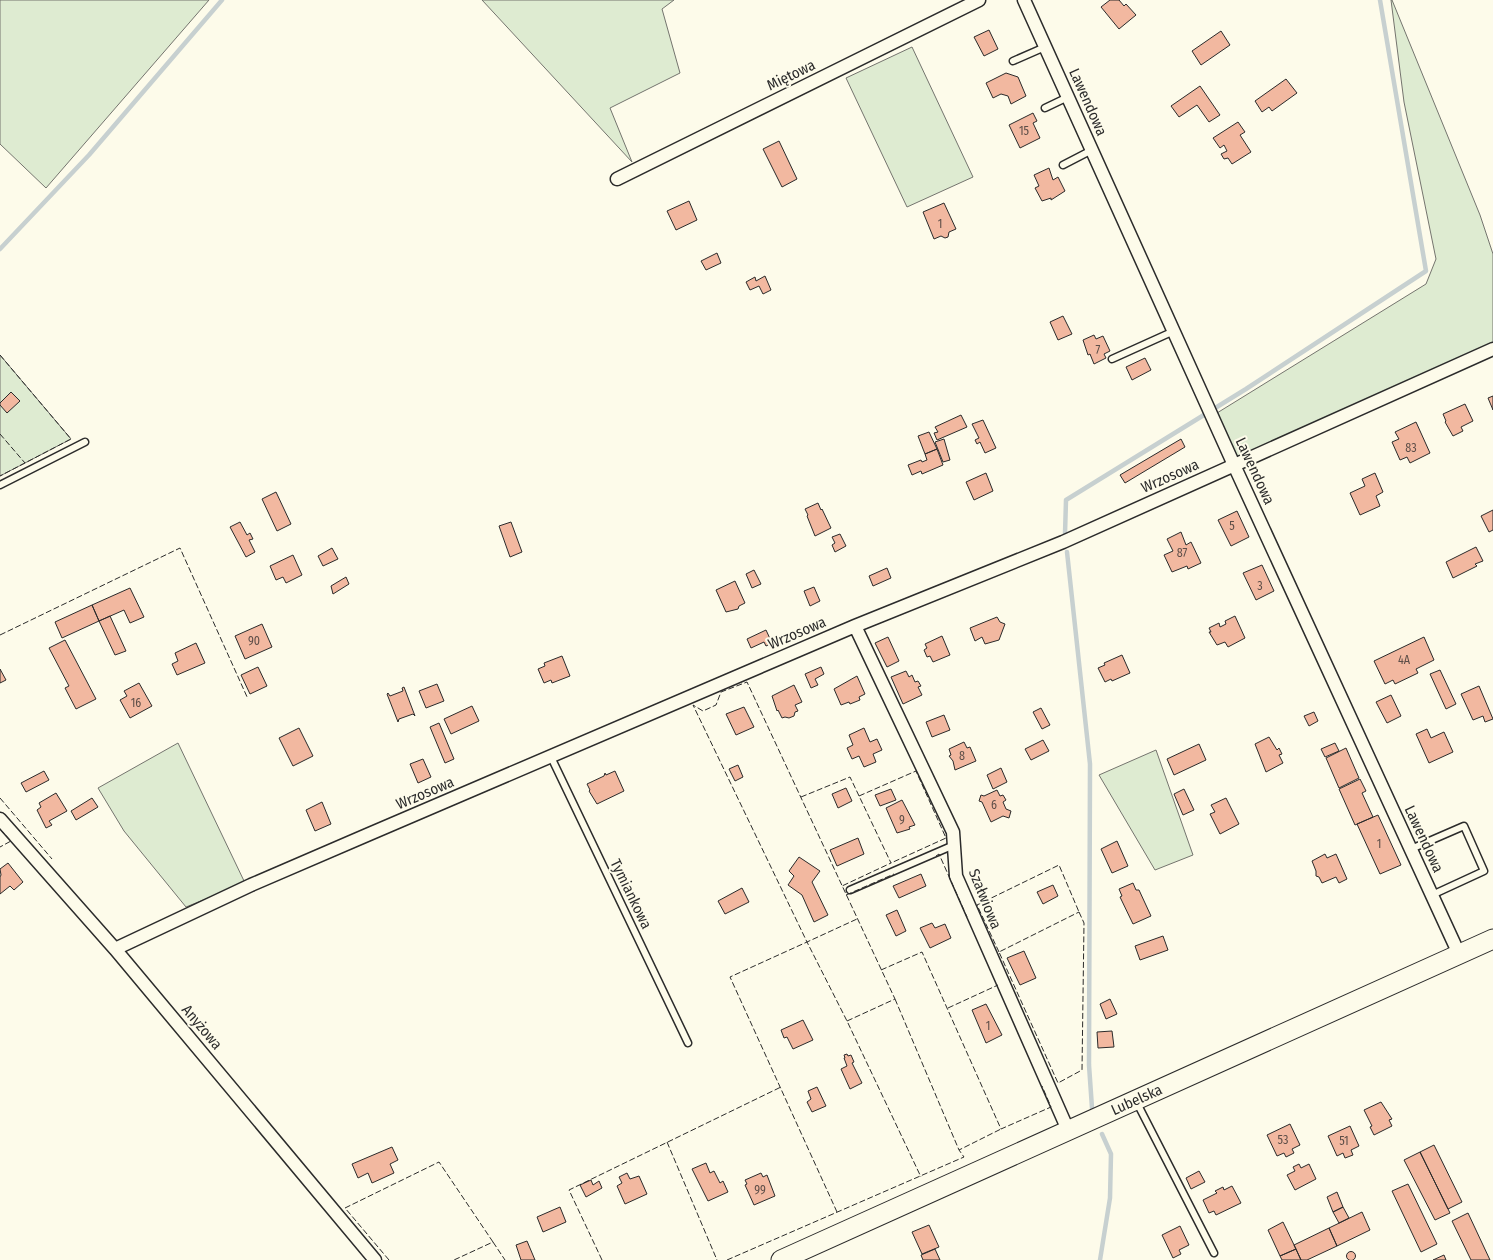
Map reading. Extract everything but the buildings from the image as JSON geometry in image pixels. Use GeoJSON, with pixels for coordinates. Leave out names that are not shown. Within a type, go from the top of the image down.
{"type":"FeatureCollection","features":[{"type":"Feature","properties":{"kind":"main road","name":"Lubelska"},"geometry":{"type":"LineString","coordinates":[[781,1260],[1493,939]]}},
{"type":"Feature","properties":{"kind":"street","name":"Miętowa"},"geometry":{"type":"LineString","coordinates":[[617,179],[979,0]]}},
{"type":"Feature","properties":{"kind":"street","name":"Lawendowa"},"geometry":{"type":"LineString","coordinates":[[1024,0],[1234,465],[1459,954]]}},
{"type":"Feature","properties":{"kind":"street","name":"Wrzosowa"},"geometry":{"type":"LineString","coordinates":[[115,949],[251,885],[855,626],[1063,542],[1493,349]]}},
{"type":"Feature","properties":{"kind":"street","name":"Szałwiowa"},"geometry":{"type":"LineString","coordinates":[[855,626],[953,832],[956,876],[1068,1130]]}},
{"type":"Feature","properties":{"kind":"street","name":"Anyżowa"},"geometry":{"type":"LineString","coordinates":[[0,819],[115,949],[375,1260]]}},
{"type":"Feature","properties":{"kind":"lane"},"geometry":{"type":"LineString","coordinates":[[1014,61],[1045,47]]}},
{"type":"Feature","properties":{"kind":"lane"},"geometry":{"type":"LineString","coordinates":[[1045,108],[1068,97]]}},
{"type":"Feature","properties":{"kind":"lane"},"geometry":{"type":"LineString","coordinates":[[1063,165],[1092,150]]}},
{"type":"Feature","properties":{"kind":"lane"},"geometry":{"type":"LineString","coordinates":[[1112,360],[1175,331]]}},
{"type":"Feature","properties":{"kind":"lane"},"geometry":{"type":"LineString","coordinates":[[0,485],[85,442]]}},
{"type":"Feature","properties":{"kind":"lane","name":"Tymiankowa"},"geometry":{"type":"LineString","coordinates":[[550,757],[688,1043]]}},
{"type":"Feature","properties":{"kind":"lane"},"geometry":{"type":"LineString","coordinates":[[1411,849],[1464,826],[1484,871],[1432,895]]}},
{"type":"Feature","properties":{"kind":"lane"},"geometry":{"type":"LineString","coordinates":[[850,890],[954,845]]}},
{"type":"Feature","properties":{"kind":"lane"},"geometry":{"type":"LineString","coordinates":[[1136,1100],[1214,1253]]}},
{"type":"Feature","properties":{"kind":"green space"},"geometry":{"type":"Polygon","coordinates":[[[0,0],[209,0],[46,188],[0,144],[0,0]]]}},
{"type":"Feature","properties":{"kind":"green space"},"geometry":{"type":"Polygon","coordinates":[[[482,0],[674,0],[662,9],[680,73],[610,108],[632,162],[482,0]]]}},
{"type":"Feature","properties":{"kind":"green space"},"geometry":{"type":"Polygon","coordinates":[[[1391,0],[1480,215],[1493,254],[1493,344],[1237,461],[1217,413],[1426,284],[1436,259],[1404,102],[1391,0]]]}},
{"type":"Feature","properties":{"kind":"green space"},"geometry":{"type":"Polygon","coordinates":[[[912,47],[973,177],[907,207],[846,78],[912,47]]]}},
{"type":"Feature","properties":{"kind":"green space"},"geometry":{"type":"Polygon","coordinates":[[[0,355],[71,439],[0,476],[0,355]]]}},
{"type":"Feature","properties":{"kind":"green space"},"geometry":{"type":"Polygon","coordinates":[[[178,743],[245,883],[186,907],[124,831],[98,788],[178,743]]]}},
{"type":"Feature","properties":{"kind":"green space"},"geometry":{"type":"Polygon","coordinates":[[[1156,750],[1193,855],[1155,870],[1099,775],[1156,750]]]}},
{"type":"Feature","properties":{"kind":"waterway"},"geometry":{"type":"LineString","coordinates":[[0,249],[89,155],[222,0]]}},
{"type":"Feature","properties":{"kind":"waterway"},"geometry":{"type":"LineString","coordinates":[[1065,534],[1066,500],[1246,389],[1426,271],[1380,0]]}},
{"type":"Feature","properties":{"kind":"waterway"},"geometry":{"type":"LineString","coordinates":[[1067,552],[1090,764],[1089,1065],[1092,1108]]}},
{"type":"Feature","properties":{"kind":"waterway"},"geometry":{"type":"LineString","coordinates":[[1100,1260],[1110,1198],[1111,1154],[1102,1134]]}},
{"type":"Feature","properties":{"kind":"fence"},"geometry":{"type":"LineString","coordinates":[[0,355],[71,439],[0,476]]}},
{"type":"Feature","properties":{"kind":"fence"},"geometry":{"type":"LineString","coordinates":[[0,434],[25,463]]}},
{"type":"Feature","properties":{"kind":"fence"},"geometry":{"type":"LineString","coordinates":[[0,635],[180,548],[248,699]]}},
{"type":"Feature","properties":{"kind":"fence"},"geometry":{"type":"LineString","coordinates":[[847,1021],[895,999],[747,682],[721,692],[716,705],[703,711],[693,705],[807,942],[857,919]]}},
{"type":"Feature","properties":{"kind":"fence"},"geometry":{"type":"LineString","coordinates":[[859,796],[916,771],[946,838],[891,863]]}},
{"type":"Feature","properties":{"kind":"fence"},"geometry":{"type":"LineString","coordinates":[[801,797],[850,777],[891,863],[842,886]]}},
{"type":"Feature","properties":{"kind":"fence"},"geometry":{"type":"LineString","coordinates":[[0,798],[52,859]]}},
{"type":"Feature","properties":{"kind":"fence"},"geometry":{"type":"LineString","coordinates":[[0,829],[11,841],[0,847]]}},
{"type":"Feature","properties":{"kind":"fence"},"geometry":{"type":"LineString","coordinates":[[936,856],[939,854],[967,917]]}},
{"type":"Feature","properties":{"kind":"fence"},"geometry":{"type":"LineString","coordinates":[[999,952],[977,905],[1059,865],[1079,912]]}},
{"type":"Feature","properties":{"kind":"fence"},"geometry":{"type":"LineString","coordinates":[[846,895],[894,874]]}},
{"type":"Feature","properties":{"kind":"fence"},"geometry":{"type":"LineString","coordinates":[[1079,912],[1084,923],[1082,1070],[1058,1083],[999,952],[1079,912]]}},
{"type":"Feature","properties":{"kind":"fence"},"geometry":{"type":"LineString","coordinates":[[837,1212],[730,977],[807,942],[847,1021],[921,1177]]}},
{"type":"Feature","properties":{"kind":"fence"},"geometry":{"type":"LineString","coordinates":[[881,970],[922,952],[1001,1129],[1051,1107],[1042,1086]]}},
{"type":"Feature","properties":{"kind":"fence"},"geometry":{"type":"LineString","coordinates":[[948,1008],[998,985]]}},
{"type":"Feature","properties":{"kind":"fence"},"geometry":{"type":"LineString","coordinates":[[895,999],[959,1150],[1001,1129]]}},
{"type":"Feature","properties":{"kind":"fence"},"geometry":{"type":"LineString","coordinates":[[602,1260],[569,1190],[781,1087]]}},
{"type":"Feature","properties":{"kind":"fence"},"geometry":{"type":"LineString","coordinates":[[667,1142],[717,1260]]}},
{"type":"Feature","properties":{"kind":"fence"},"geometry":{"type":"LineString","coordinates":[[727,1260],[964,1157],[959,1150]]}},
{"type":"Feature","properties":{"kind":"fence"},"geometry":{"type":"LineString","coordinates":[[389,1260],[345,1208],[439,1162],[493,1242],[454,1260]]}},
{"type":"Feature","properties":{"kind":"fence"},"geometry":{"type":"LineString","coordinates":[[493,1242],[505,1260]]}}]}
